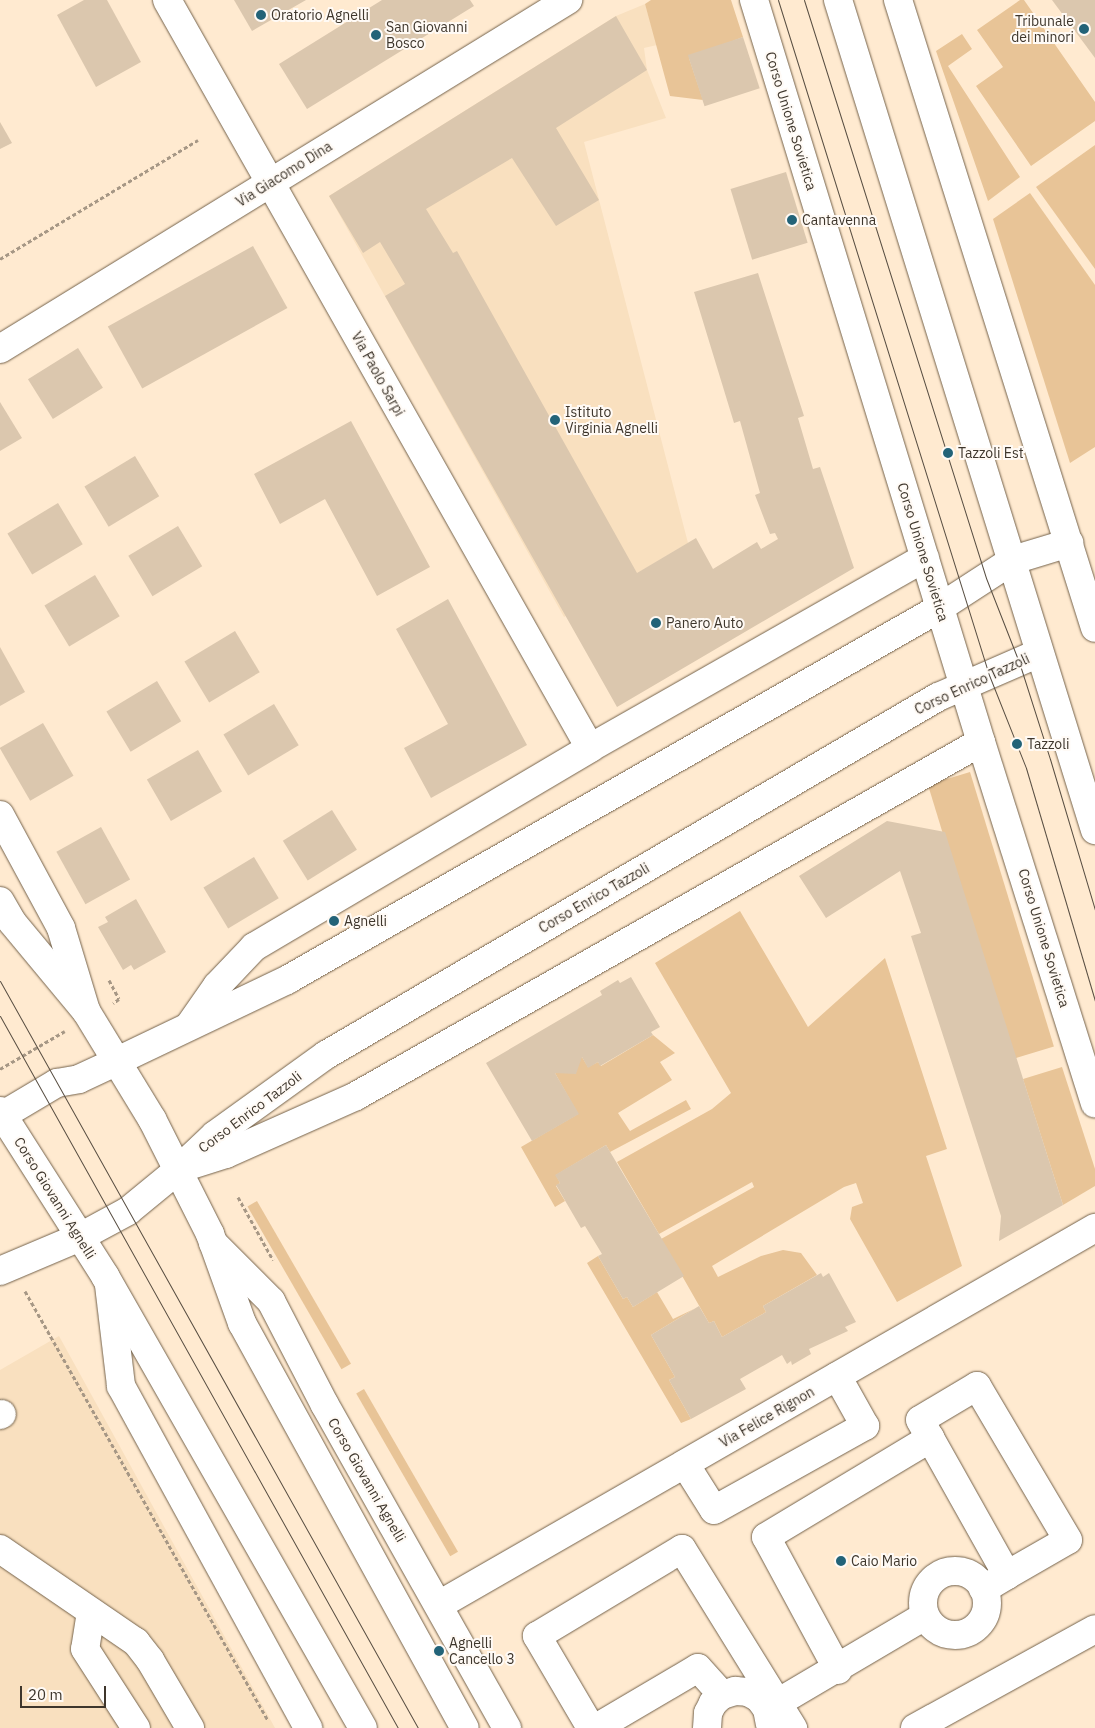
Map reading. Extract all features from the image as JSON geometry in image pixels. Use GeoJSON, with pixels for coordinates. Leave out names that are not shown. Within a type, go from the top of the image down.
{"type":"FeatureCollection","features":[{"type":"Feature","properties":{"kind":"street","name":"Via Paolo Sarpi"},"geometry":{"type":"LineString","coordinates":[[167,0],[590,748]]}},
{"type":"Feature","properties":{"kind":"street","name":"Via Giacomo Dina"},"geometry":{"type":"LineString","coordinates":[[0,350],[568,0]]}},
{"type":"Feature","properties":{"kind":"street","name":"Corso Unione Sovietica"},"geometry":{"type":"LineString","coordinates":[[754,0],[963,686],[1095,1102]]}},
{"type":"Feature","properties":{"kind":"street"},"geometry":{"type":"LineString","coordinates":[[838,0],[1013,560],[1039,653],[1095,830]]}},
{"type":"Feature","properties":{"kind":"street"},"geometry":{"type":"LineString","coordinates":[[898,0],[1095,628]]}},
{"type":"Feature","properties":{"kind":"street"},"geometry":{"type":"LineString","coordinates":[[1,1115],[57,1083],[79,1079],[287,980],[940,608],[1013,560],[1069,543]]}},
{"type":"Feature","properties":{"kind":"street"},"geometry":{"type":"LineString","coordinates":[[188,1027],[217,986],[254,947],[590,748],[925,558]]}},
{"type":"Feature","properties":{"kind":"street","name":"Corso Enrico Tazzoli"},"geometry":{"type":"LineString","coordinates":[[178,1170],[215,1134],[326,1055],[915,710],[963,686],[1039,653]]}},
{"type":"Feature","properties":{"kind":"street","name":"Corso Enrico Tazzoli"},"geometry":{"type":"LineString","coordinates":[[178,1170],[226,1154],[356,1096],[981,742]]}},
{"type":"Feature","properties":{"kind":"street"},"geometry":{"type":"LineString","coordinates":[[0,815],[61,928],[86,1011]]}},
{"type":"Feature","properties":{"kind":"street"},"geometry":{"type":"LineString","coordinates":[[0,901],[12,922],[86,1011],[115,1062]]}},
{"type":"Feature","properties":{"kind":"street","name":"Corso Giovanni Agnelli"},"geometry":{"type":"LineString","coordinates":[[115,1062],[152,1119],[178,1170],[213,1243],[242,1323],[465,1728]]}},
{"type":"Feature","properties":{"kind":"street","name":"Corso Giovanni Agnelli"},"geometry":{"type":"LineString","coordinates":[[1,1115],[109,1285],[363,1728]]}},
{"type":"Feature","properties":{"kind":"street"},"geometry":{"type":"LineString","coordinates":[[0,1271],[80,1237],[128,1211],[178,1170]]}},
{"type":"Feature","properties":{"kind":"street","name":"Via Felice Rignon"},"geometry":{"type":"LineString","coordinates":[[439,1605],[1095,1228]]}},
{"type":"Feature","properties":{"kind":"street","name":"Corso Giovanni Agnelli"},"geometry":{"type":"LineString","coordinates":[[213,1243],[271,1301],[325,1405],[507,1728]]}},
{"type":"Feature","properties":{"kind":"street","name":"Corso Giovanni Agnelli"},"geometry":{"type":"LineString","coordinates":[[109,1285],[120,1386],[308,1728]]}},
{"type":"Feature","properties":{"kind":"street"},"geometry":{"type":"LineString","coordinates":[[685,1464],[714,1510],[865,1426],[837,1376]]}},
{"type":"Feature","properties":{"kind":"street"},"geometry":{"type":"LineString","coordinates":[[983,1589],[1007,1576],[1068,1540],[977,1386],[920,1420],[1007,1576]]}},
{"type":"Feature","properties":{"kind":"street"},"geometry":{"type":"LineString","coordinates":[[838,1670],[766,1536],[931,1438]]}},
{"type":"Feature","properties":{"kind":"street"},"geometry":{"type":"LineString","coordinates":[[0,1548],[136,1642],[150,1660],[190,1728]]}},
{"type":"Feature","properties":{"kind":"street"},"geometry":{"type":"LineString","coordinates":[[591,1728],[537,1636],[682,1549],[772,1713]]}},
{"type":"Feature","properties":{"kind":"street"},"geometry":{"type":"LineString","coordinates":[[951,1571],[964,1573],[976,1579],[983,1589],[985,1614],[978,1625],[968,1632],[944,1633],[925,1616],[924,1593],[938,1575],[951,1571]]}},
{"type":"Feature","properties":{"kind":"street"},"geometry":{"type":"LineString","coordinates":[[91,1612],[85,1649],[136,1728]]}},
{"type":"Feature","properties":{"kind":"street"},"geometry":{"type":"LineString","coordinates":[[772,1713],[925,1616]]}},
{"type":"Feature","properties":{"kind":"street"},"geometry":{"type":"LineString","coordinates":[[916,1728],[1095,1629]]}},
{"type":"Feature","properties":{"kind":"street"},"geometry":{"type":"LineString","coordinates":[[596,1728],[698,1668],[722,1695]]}},
{"type":"Feature","properties":{"kind":"street"},"geometry":{"type":"LineString","coordinates":[[707,1728],[708,1713],[722,1695],[735,1691],[748,1692],[759,1698],[772,1713],[793,1728]]}},
{"type":"Feature","properties":{"kind":"path"},"geometry":{"type":"LineString","coordinates":[[0,259],[198,140]]}},
{"type":"Feature","properties":{"kind":"path"},"geometry":{"type":"LineString","coordinates":[[0,1069],[51,1039]]}},
{"type":"Feature","properties":{"kind":"path"},"geometry":{"type":"LineString","coordinates":[[41,1315],[273,1728]]}},
{"type":"Feature","properties":{"kind":"shaded area"},"geometry":{"type":"Polygon","coordinates":[[[651,0],[731,0],[743,37],[689,58],[703,100],[670,96],[645,4],[651,0]]]}},
{"type":"Feature","properties":{"kind":"shaded area"},"geometry":{"type":"Polygon","coordinates":[[[1020,0],[1024,0],[1095,102],[1095,121],[1031,166],[976,86],[1003,67],[977,30],[1020,0]]]}},
{"type":"Feature","properties":{"kind":"shaded area","name":"Istituto Virginia Agnelli"},"geometry":{"type":"Polygon","coordinates":[[[645,4],[657,45],[644,48],[647,70],[666,118],[584,142],[688,543],[564,617],[329,196],[616,16],[645,4]]]}},
{"type":"Feature","properties":{"kind":"shaded area"},"geometry":{"type":"Polygon","coordinates":[[[962,34],[972,49],[948,66],[1020,177],[988,201],[936,51],[962,34]]]}},
{"type":"Feature","properties":{"kind":"shaded area"},"geometry":{"type":"Polygon","coordinates":[[[1095,145],[1095,269],[1036,187],[1095,145]]]}},
{"type":"Feature","properties":{"kind":"shaded area"},"geometry":{"type":"Polygon","coordinates":[[[1030,193],[1095,285],[1095,447],[1070,463],[993,219],[1030,193]]]}},
{"type":"Feature","properties":{"kind":"shaded area"},"geometry":{"type":"Polygon","coordinates":[[[970,772],[1054,1046],[1012,1059],[928,785],[970,772]]]}},
{"type":"Feature","properties":{"kind":"shaded area"},"geometry":{"type":"Polygon","coordinates":[[[740,911],[808,1027],[885,958],[947,1149],[926,1156],[962,1266],[897,1302],[850,1219],[852,1207],[863,1203],[856,1183],[844,1187],[712,1266],[718,1277],[761,1256],[783,1250],[801,1253],[817,1275],[763,1306],[766,1312],[722,1337],[714,1321],[709,1323],[661,1239],[754,1187],[752,1182],[659,1234],[617,1162],[712,1109],[731,1093],[655,963],[740,911]]]}},
{"type":"Feature","properties":{"kind":"shaded area"},"geometry":{"type":"Polygon","coordinates":[[[653,1035],[675,1053],[660,1062],[672,1080],[618,1113],[630,1131],[686,1100],[691,1109],[610,1152],[606,1145],[556,1175],[560,1183],[556,1186],[565,1201],[555,1207],[521,1147],[578,1114],[555,1073],[582,1057],[588,1067],[598,1062],[601,1066],[653,1035]]]}},
{"type":"Feature","properties":{"kind":"shaded area"},"geometry":{"type":"Polygon","coordinates":[[[1062,1067],[1095,1169],[1095,1186],[1063,1205],[1023,1079],[1062,1067]]]}},
{"type":"Feature","properties":{"kind":"shaded area"},"geometry":{"type":"Polygon","coordinates":[[[257,1201],[351,1364],[341,1369],[247,1206],[257,1201]]]}},
{"type":"Feature","properties":{"kind":"shaded area"},"geometry":{"type":"Polygon","coordinates":[[[598,1256],[623,1299],[627,1297],[633,1307],[657,1292],[673,1319],[694,1309],[651,1335],[675,1377],[669,1380],[691,1419],[681,1423],[587,1263],[598,1256]]]}},
{"type":"Feature","properties":{"kind":"shaded area"},"geometry":{"type":"Polygon","coordinates":[[[59,1336],[275,1728],[0,1728],[0,1370],[59,1336]]]}},
{"type":"Feature","properties":{"kind":"shaded area"},"geometry":{"type":"Polygon","coordinates":[[[364,1389],[458,1552],[450,1556],[356,1394],[364,1389]]]}},
{"type":"Feature","properties":{"kind":"building"},"geometry":{"type":"Polygon","coordinates":[[[84,0],[107,0],[141,62],[96,87],[57,15],[84,0]]]}},
{"type":"Feature","properties":{"kind":"building","name":"Oratorio Agnelli"},"geometry":{"type":"Polygon","coordinates":[[[234,0],[306,0],[252,31],[234,0]]]}},
{"type":"Feature","properties":{"kind":"building","name":"San Giovanni Bosco"},"geometry":{"type":"Polygon","coordinates":[[[382,0],[470,0],[474,6],[307,109],[279,64],[382,0]]]}},
{"type":"Feature","properties":{"kind":"building","name":"Tribunale dei minori"},"geometry":{"type":"Polygon","coordinates":[[[1052,0],[1095,0],[1095,58],[1052,0]]]}},
{"type":"Feature","properties":{"kind":"building"},"geometry":{"type":"Polygon","coordinates":[[[616,16],[647,70],[556,128],[599,200],[556,226],[512,158],[426,209],[453,253],[457,251],[637,573],[696,538],[713,569],[757,542],[761,549],[778,539],[775,533],[770,534],[755,495],[760,493],[740,421],[734,423],[694,292],[758,273],[804,416],[798,418],[813,469],[820,467],[854,568],[617,707],[385,296],[405,284],[380,242],[363,253],[329,196],[616,16]]]}},
{"type":"Feature","properties":{"kind":"building"},"geometry":{"type":"Polygon","coordinates":[[[743,37],[760,88],[705,106],[688,55],[743,37]]]}},
{"type":"Feature","properties":{"kind":"building"},"geometry":{"type":"Polygon","coordinates":[[[0,122],[12,143],[0,149],[0,122]]]}},
{"type":"Feature","properties":{"kind":"building"},"geometry":{"type":"Polygon","coordinates":[[[786,172],[808,243],[752,260],[731,189],[786,172]]]}},
{"type":"Feature","properties":{"kind":"building"},"geometry":{"type":"Polygon","coordinates":[[[253,246],[287,308],[142,389],[108,326],[253,246]]]}},
{"type":"Feature","properties":{"kind":"building"},"geometry":{"type":"Polygon","coordinates":[[[78,348],[103,388],[53,419],[28,379],[78,348]]]}},
{"type":"Feature","properties":{"kind":"building"},"geometry":{"type":"Polygon","coordinates":[[[0,402],[22,438],[0,451],[0,402]]]}},
{"type":"Feature","properties":{"kind":"building"},"geometry":{"type":"Polygon","coordinates":[[[351,421],[430,567],[377,596],[325,499],[280,524],[254,474],[351,421]]]}},
{"type":"Feature","properties":{"kind":"building"},"geometry":{"type":"Polygon","coordinates":[[[135,456],[159,496],[109,527],[84,486],[135,456]]]}},
{"type":"Feature","properties":{"kind":"building"},"geometry":{"type":"Polygon","coordinates":[[[58,503],[83,544],[32,575],[7,533],[58,503]]]}},
{"type":"Feature","properties":{"kind":"building"},"geometry":{"type":"Polygon","coordinates":[[[178,526],[202,566],[152,596],[128,556],[178,526]]]}},
{"type":"Feature","properties":{"kind":"building"},"geometry":{"type":"Polygon","coordinates":[[[95,575],[120,616],[69,647],[44,605],[95,575]]]}},
{"type":"Feature","properties":{"kind":"building"},"geometry":{"type":"Polygon","coordinates":[[[448,599],[527,745],[431,798],[404,748],[448,724],[396,629],[448,599]]]}},
{"type":"Feature","properties":{"kind":"building"},"geometry":{"type":"Polygon","coordinates":[[[235,631],[260,672],[209,703],[184,661],[235,631]]]}},
{"type":"Feature","properties":{"kind":"building"},"geometry":{"type":"Polygon","coordinates":[[[0,647],[25,692],[0,706],[0,647]]]}},
{"type":"Feature","properties":{"kind":"building"},"geometry":{"type":"Polygon","coordinates":[[[157,681],[181,721],[131,752],[106,711],[157,681]]]}},
{"type":"Feature","properties":{"kind":"building"},"geometry":{"type":"Polygon","coordinates":[[[274,704],[299,745],[248,776],[223,734],[274,704]]]}},
{"type":"Feature","properties":{"kind":"building"},"geometry":{"type":"Polygon","coordinates":[[[43,723],[74,776],[30,801],[0,748],[43,723]]]}},
{"type":"Feature","properties":{"kind":"building"},"geometry":{"type":"Polygon","coordinates":[[[198,750],[222,792],[171,821],[147,780],[198,750]]]}},
{"type":"Feature","properties":{"kind":"building"},"geometry":{"type":"Polygon","coordinates":[[[332,810],[357,850],[308,881],[283,841],[332,810]]]}},
{"type":"Feature","properties":{"kind":"building"},"geometry":{"type":"Polygon","coordinates":[[[887,821],[945,832],[1063,1205],[999,1241],[1001,1216],[911,936],[921,933],[900,871],[826,918],[799,876],[887,821]]]}},
{"type":"Feature","properties":{"kind":"building"},"geometry":{"type":"Polygon","coordinates":[[[101,827],[130,879],[85,904],[56,852],[101,827]]]}},
{"type":"Feature","properties":{"kind":"building"},"geometry":{"type":"Polygon","coordinates":[[[254,857],[279,898],[228,929],[203,887],[254,857]]]}},
{"type":"Feature","properties":{"kind":"building"},"geometry":{"type":"Polygon","coordinates":[[[136,899],[166,952],[134,970],[131,965],[123,970],[98,927],[108,922],[105,917],[136,899]]]}},
{"type":"Feature","properties":{"kind":"building"},"geometry":{"type":"Polygon","coordinates":[[[631,977],[660,1027],[651,1032],[653,1035],[600,1066],[598,1062],[588,1068],[582,1057],[576,1074],[555,1073],[579,1114],[532,1141],[486,1063],[602,995],[600,991],[618,980],[620,983],[631,977]]]}},
{"type":"Feature","properties":{"kind":"building"},"geometry":{"type":"Polygon","coordinates":[[[606,1145],[684,1276],[633,1307],[627,1297],[623,1299],[598,1256],[602,1254],[585,1226],[581,1228],[556,1185],[560,1183],[555,1175],[606,1145]]]}},
{"type":"Feature","properties":{"kind":"building"},"geometry":{"type":"Polygon","coordinates":[[[821,1273],[823,1277],[829,1273],[856,1322],[845,1327],[848,1331],[809,1349],[811,1354],[792,1365],[791,1361],[787,1364],[782,1355],[740,1379],[746,1389],[691,1419],[669,1380],[675,1377],[651,1335],[699,1306],[709,1323],[714,1321],[722,1337],[766,1312],[763,1306],[821,1273]]]}},
{"type":"Feature","properties":{"kind":"tram line"},"geometry":{"type":"LineString","coordinates":[[778,0],[989,675],[1026,768],[1095,1001]]}},
{"type":"Feature","properties":{"kind":"tram line"},"geometry":{"type":"LineString","coordinates":[[804,0],[986,578],[1019,662],[1095,910]]}},
{"type":"Feature","properties":{"kind":"tram line"},"geometry":{"type":"LineString","coordinates":[[0,981],[418,1728]]}},
{"type":"Feature","properties":{"kind":"tram line"},"geometry":{"type":"LineString","coordinates":[[0,1016],[398,1728]]}},
{"type":"Feature","properties":{"kind":"place","name":"Oratorio Agnelli"},"geometry":{"type":"Point","coordinates":[261,15]}},
{"type":"Feature","properties":{"kind":"place","name":"Tribunale dei minori"},"geometry":{"type":"Point","coordinates":[1084,29]}},
{"type":"Feature","properties":{"kind":"place","name":"San Giovanni Bosco"},"geometry":{"type":"Point","coordinates":[376,35]}},
{"type":"Feature","properties":{"kind":"place","name":"Cantavenna"},"geometry":{"type":"Point","coordinates":[792,220]}},
{"type":"Feature","properties":{"kind":"place","name":"Istituto Virginia Agnelli"},"geometry":{"type":"Point","coordinates":[555,420]}},
{"type":"Feature","properties":{"kind":"place","name":"Tazzoli Est"},"geometry":{"type":"Point","coordinates":[948,453]}},
{"type":"Feature","properties":{"kind":"place","name":"Panero Auto"},"geometry":{"type":"Point","coordinates":[656,623]}},
{"type":"Feature","properties":{"kind":"place","name":"Tazzoli"},"geometry":{"type":"Point","coordinates":[1017,744]}},
{"type":"Feature","properties":{"kind":"place","name":"Agnelli"},"geometry":{"type":"Point","coordinates":[334,921]}},
{"type":"Feature","properties":{"kind":"place","name":"Caio Mario"},"geometry":{"type":"Point","coordinates":[841,1561]}},
{"type":"Feature","properties":{"kind":"place","name":"Agnelli Cancello 3"},"geometry":{"type":"Point","coordinates":[439,1651]}}]}
